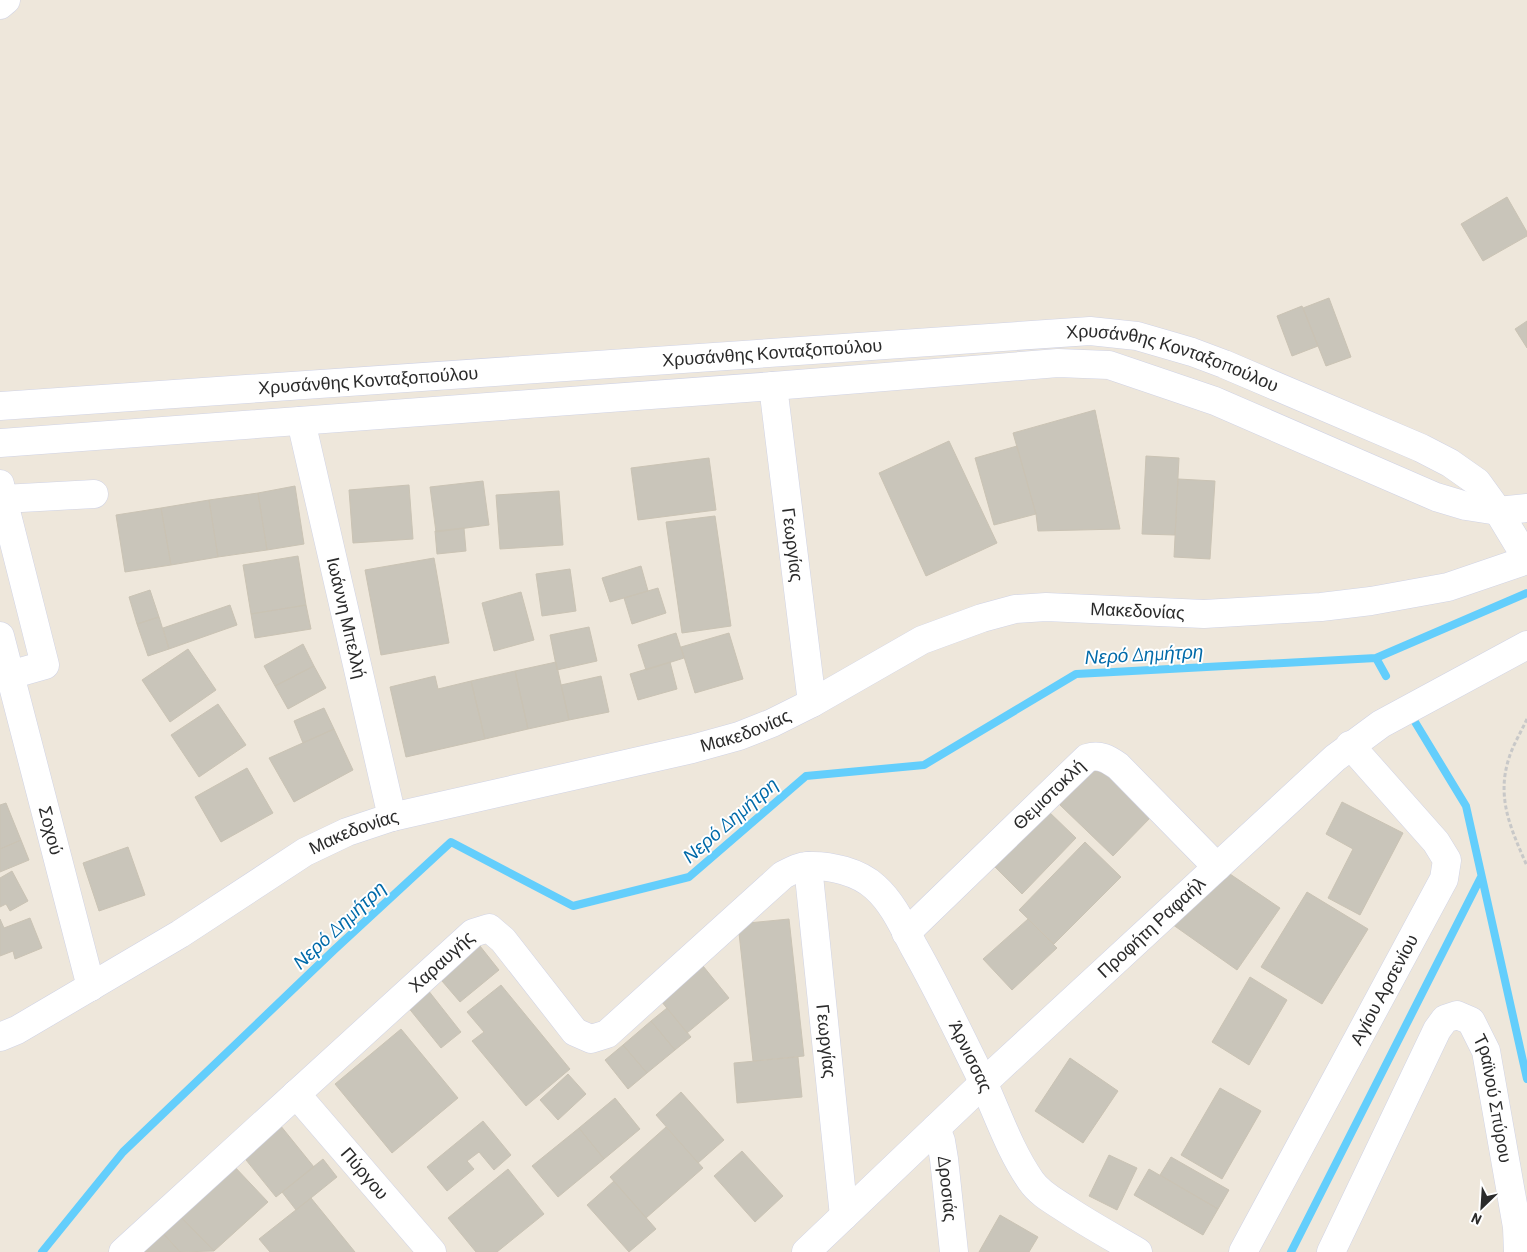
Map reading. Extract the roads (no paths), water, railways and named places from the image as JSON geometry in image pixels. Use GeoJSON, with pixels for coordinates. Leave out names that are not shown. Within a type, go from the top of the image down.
{"type":"FeatureCollection","features":[{"type":"Feature","properties":{"kind":"street"},"geometry":{"type":"LineString","coordinates":[[0,5],[6,0]]}},
{"type":"Feature","properties":{"kind":"street","name":"Χρυσάνθης Κονταξοπούλου"},"geometry":{"type":"LineString","coordinates":[[0,406],[1090,332],[1117,333],[1159,341],[1224,364],[1421,448],[1477,482],[1498,511],[1527,559]]}},
{"type":"Feature","properties":{"kind":"street","name":"Χρυσάνθης Κονταξοπούλου"},"geometry":{"type":"LineString","coordinates":[[0,444],[1058,363],[1109,365],[1216,401],[1436,496],[1466,506],[1498,511]]}},
{"type":"Feature","properties":{"kind":"street","name":"Γεωργίας"},"geometry":{"type":"LineString","coordinates":[[773,386],[812,703]]}},
{"type":"Feature","properties":{"kind":"street","name":"Ιωάννη Μπελλή"},"geometry":{"type":"LineString","coordinates":[[301,421],[392,817]]}},
{"type":"Feature","properties":{"kind":"street"},"geometry":{"type":"LineString","coordinates":[[10,674],[45,665],[1,494],[94,494]]}},
{"type":"Feature","properties":{"kind":"street"},"geometry":{"type":"LineString","coordinates":[[1498,511],[1527,508]]}},
{"type":"Feature","properties":{"kind":"street","name":"Μακεδονίας"},"geometry":{"type":"LineString","coordinates":[[0,1037],[17,1030],[180,934],[305,852],[347,832],[392,817],[692,749],[739,736],[772,723],[812,703],[922,640],[982,618],[1015,609],[1046,607],[1204,614],[1371,602],[1448,587],[1527,559]]}},
{"type":"Feature","properties":{"kind":"street","name":"Σοχού"},"geometry":{"type":"LineString","coordinates":[[0,636],[91,987]]}},
{"type":"Feature","properties":{"kind":"street","name":"Προφήτη Ραφαήλ"},"geometry":{"type":"LineString","coordinates":[[806,1252],[983,1083],[1317,773],[1350,745],[1381,724],[1527,645]]}},
{"type":"Feature","properties":{"kind":"street","name":"Αγίου Αρσενίου"},"geometry":{"type":"LineString","coordinates":[[1243,1252],[1444,879],[1448,860],[1436,842],[1350,745]]}},
{"type":"Feature","properties":{"kind":"street","name":"Θεμιστοκλή"},"geometry":{"type":"LineString","coordinates":[[906,933],[1087,758],[1093,756],[1109,759],[1118,766],[1217,867]]}},
{"type":"Feature","properties":{"kind":"street","name":"Γεωργίας"},"geometry":{"type":"LineString","coordinates":[[808,866],[844,1216]]}},
{"type":"Feature","properties":{"kind":"street","name":"Άρνισσας"},"geometry":{"type":"LineString","coordinates":[[808,866],[843,871],[870,882],[890,903],[928,972],[983,1083],[1015,1155],[1036,1187],[1085,1221],[1138,1252]]}},
{"type":"Feature","properties":{"kind":"street","name":"Χαραυγής"},"geometry":{"type":"LineString","coordinates":[[123,1252],[473,933],[489,928],[503,940],[575,1032],[591,1039],[607,1034],[783,875],[800,867],[808,866]]}},
{"type":"Feature","properties":{"kind":"street","name":"Τραϊνού Σπύρου"},"geometry":{"type":"LineString","coordinates":[[1331,1252],[1437,1030],[1445,1019],[1457,1015],[1471,1021],[1486,1050],[1517,1227],[1518,1252]]}},
{"type":"Feature","properties":{"kind":"street","name":"Πύργου"},"geometry":{"type":"LineString","coordinates":[[296,1094],[432,1252]]}},
{"type":"Feature","properties":{"kind":"street","name":"Δροσιάς"},"geometry":{"type":"LineString","coordinates":[[936,1128],[941,1141],[944,1160],[954,1252]]}},
{"type":"Feature","properties":{"kind":"waterway","name":"Νερό Δημήτρη"},"geometry":{"type":"LineString","coordinates":[[42,1252],[123,1152],[334,950],[451,842],[573,906],[689,877],[806,776],[924,765],[1076,674],[1376,658],[1527,593]]}},
{"type":"Feature","properties":{"kind":"waterway"},"geometry":{"type":"LineString","coordinates":[[1376,658],[1386,676]]}},
{"type":"Feature","properties":{"kind":"waterway"},"geometry":{"type":"LineString","coordinates":[[1412,717],[1466,806],[1527,1079]]}},
{"type":"Feature","properties":{"kind":"waterway"},"geometry":{"type":"LineString","coordinates":[[1291,1252],[1481,877]]}}]}
